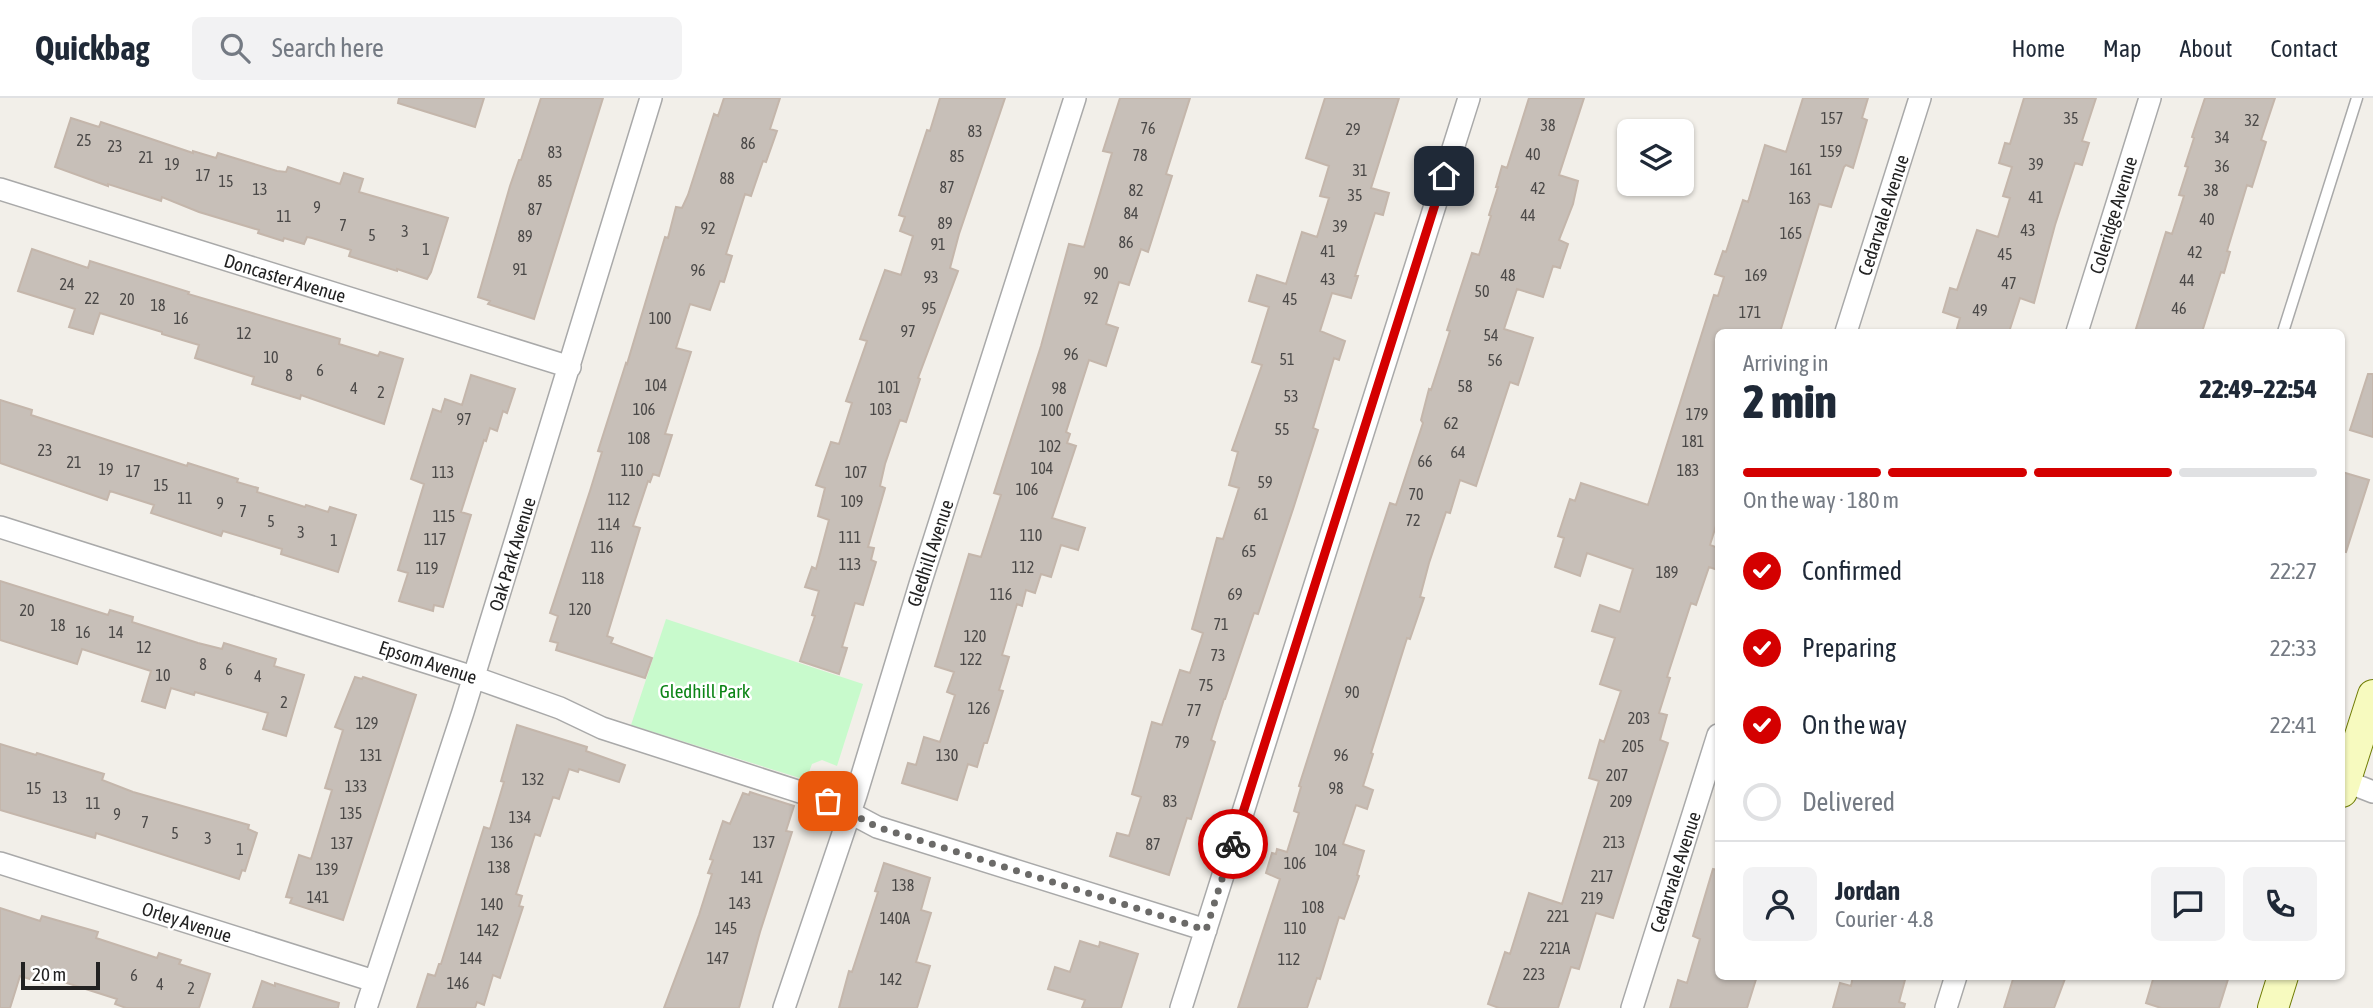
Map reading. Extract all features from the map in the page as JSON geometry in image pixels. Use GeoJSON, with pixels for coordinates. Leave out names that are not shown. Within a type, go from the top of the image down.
{"type":"FeatureCollection","features":[{"type":"Feature","properties":{"kind":"main road"},"geometry":{"type":"LineString","coordinates":[[2345,781],[2373,695]]}},
{"type":"Feature","properties":{"kind":"main road"},"geometry":{"type":"LineString","coordinates":[[2273,1008],[2282,980]]}},
{"type":"Feature","properties":{"kind":"street","name":"Oak Park Avenue"},"geometry":{"type":"LineString","coordinates":[[366,1008],[473,677],[651,98]]}},
{"type":"Feature","properties":{"kind":"street","name":"Gledhill Avenue"},"geometry":{"type":"LineString","coordinates":[[784,1008],[849,813],[1076,98]]}},
{"type":"Feature","properties":{"kind":"street"},"geometry":{"type":"LineString","coordinates":[[1181,1008],[1469,98]]}},
{"type":"Feature","properties":{"kind":"street","name":"Cedarvale Avenue"},"geometry":{"type":"LineString","coordinates":[[1847,329],[1920,98]]}},
{"type":"Feature","properties":{"kind":"street","name":"Coleridge Avenue"},"geometry":{"type":"LineString","coordinates":[[2078,329],[2150,98]]}},
{"type":"Feature","properties":{"kind":"street","name":"Doncaster Avenue"},"geometry":{"type":"LineString","coordinates":[[0,189],[570,367]]}},
{"type":"Feature","properties":{"kind":"street","name":"Epsom Avenue"},"geometry":{"type":"LineString","coordinates":[[0,527],[473,677],[560,708],[602,728],[828,801],[877,827],[1206,930]]}},
{"type":"Feature","properties":{"kind":"street","name":"Cedarvale Avenue"},"geometry":{"type":"LineString","coordinates":[[1632,1008],[1715,745]]}},
{"type":"Feature","properties":{"kind":"street"},"geometry":{"type":"LineString","coordinates":[[2345,787],[2373,792]]}},
{"type":"Feature","properties":{"kind":"street","name":"Orley Avenue"},"geometry":{"type":"LineString","coordinates":[[0,863],[374,981]]}},
{"type":"Feature","properties":{"kind":"street"},"geometry":{"type":"LineString","coordinates":[[1946,1008],[1955,980]]}},
{"type":"Feature","properties":{"kind":"lane"},"geometry":{"type":"LineString","coordinates":[[2284,329],[2357,98]]}},
{"type":"Feature","properties":{"kind":"green space","name":"Gledhill Park"},"geometry":{"type":"Polygon","coordinates":[[[666,619],[863,684],[837,766],[822,760],[812,764],[806,780],[631,725],[666,619]]]}},
{"type":"Feature","properties":{"kind":"building"},"geometry":{"type":"Polygon","coordinates":[[[399,98],[484,98],[475,127],[398,103],[399,98]]]}},
{"type":"Feature","properties":{"kind":"building"},"geometry":{"type":"Polygon","coordinates":[[[541,98],[603,98],[534,319],[488,304],[490,301],[478,297],[510,186],[541,98]]]}},
{"type":"Feature","properties":{"kind":"building"},"geometry":{"type":"Polygon","coordinates":[[[724,98],[780,98],[770,129],[777,131],[751,196],[745,194],[726,254],[732,256],[724,282],[720,281],[710,310],[690,304],[676,348],[691,352],[665,434],[672,435],[659,476],[653,474],[650,482],[648,481],[633,526],[640,528],[607,636],[613,638],[611,643],[652,658],[645,678],[556,650],[558,643],[550,641],[558,616],[550,613],[602,452],[598,451],[665,237],[668,238],[676,207],[682,208],[688,195],[714,114],[718,116],[724,98]]]}},
{"type":"Feature","properties":{"kind":"building"},"geometry":{"type":"Polygon","coordinates":[[[940,98],[1005,98],[959,234],[950,268],[958,271],[918,378],[920,379],[906,422],[900,420],[885,464],[880,486],[885,488],[868,547],[874,548],[871,560],[876,562],[863,605],[855,603],[842,647],[847,648],[839,674],[800,661],[815,616],[812,615],[819,591],[805,587],[812,567],[816,569],[829,520],[818,516],[825,488],[816,485],[831,442],[839,444],[852,403],[846,401],[867,341],[860,339],[885,270],[901,275],[913,236],[900,231],[905,217],[899,215],[940,98]]]}},
{"type":"Feature","properties":{"kind":"building"},"geometry":{"type":"Polygon","coordinates":[[[1120,98],[1190,98],[1166,174],[1172,176],[1148,252],[1141,249],[1129,285],[1119,282],[1106,324],[1118,328],[1106,366],[1089,360],[1066,432],[1070,434],[1067,443],[1076,446],[1052,518],[1085,528],[1078,550],[1061,545],[1051,577],[1041,574],[1035,593],[1026,590],[1022,606],[1017,604],[1002,655],[1009,657],[999,690],[1003,691],[977,767],[968,764],[957,800],[902,783],[908,763],[916,765],[924,737],[940,742],[955,695],[947,692],[954,672],[935,666],[969,554],[981,557],[1001,495],[994,493],[1041,346],[1069,244],[1084,247],[1112,153],[1103,151],[1120,98]]]}},
{"type":"Feature","properties":{"kind":"building"},"geometry":{"type":"Polygon","coordinates":[[[1325,98],[1399,98],[1371,188],[1389,193],[1383,215],[1375,213],[1355,276],[1358,276],[1351,298],[1332,293],[1320,331],[1345,341],[1339,360],[1334,358],[1313,428],[1318,430],[1294,506],[1258,614],[1254,613],[1224,699],[1211,740],[1215,742],[1191,819],[1187,818],[1169,875],[1110,856],[1117,833],[1129,836],[1141,797],[1132,794],[1152,722],[1162,725],[1180,670],[1190,673],[1203,633],[1192,629],[1217,538],[1223,539],[1239,488],[1229,485],[1238,452],[1232,450],[1262,365],[1252,362],[1269,307],[1249,301],[1257,275],[1286,284],[1302,232],[1317,237],[1329,198],[1320,196],[1329,166],[1306,158],[1325,98]]]}},
{"type":"Feature","properties":{"kind":"building"},"geometry":{"type":"Polygon","coordinates":[[[1529,98],[1584,98],[1559,175],[1578,181],[1573,204],[1559,240],[1568,244],[1560,268],[1553,266],[1543,297],[1517,289],[1504,329],[1533,338],[1518,385],[1510,382],[1476,486],[1460,480],[1450,513],[1446,512],[1429,563],[1420,597],[1424,598],[1410,639],[1407,638],[1371,753],[1373,754],[1363,786],[1373,790],[1367,809],[1356,805],[1343,844],[1364,851],[1357,875],[1359,876],[1344,919],[1339,917],[1320,979],[1317,978],[1307,1008],[1238,1008],[1280,879],[1266,873],[1272,853],[1276,854],[1277,849],[1287,852],[1299,813],[1294,811],[1301,787],[1299,786],[1370,564],[1390,503],[1396,505],[1423,423],[1421,420],[1429,389],[1431,390],[1450,331],[1447,330],[1472,253],[1479,255],[1502,166],[1507,168],[1529,98]]]}},
{"type":"Feature","properties":{"kind":"building"},"geometry":{"type":"Polygon","coordinates":[[[1803,98],[1868,98],[1862,118],[1867,120],[1853,168],[1846,165],[1844,167],[1831,207],[1819,204],[1781,329],[1715,329],[1715,529],[1710,545],[1715,547],[1715,569],[1709,567],[1696,605],[1691,603],[1667,677],[1670,678],[1659,713],[1667,715],[1660,740],[1668,743],[1613,918],[1596,913],[1579,969],[1571,967],[1558,1008],[1499,1008],[1488,1004],[1505,952],[1510,954],[1529,893],[1562,904],[1599,781],[1589,778],[1600,740],[1604,742],[1621,691],[1600,684],[1615,638],[1592,631],[1600,605],[1620,612],[1633,569],[1587,553],[1580,576],[1555,567],[1564,538],[1558,536],[1570,499],[1575,501],[1581,483],[1648,505],[1714,295],[1718,296],[1724,277],[1715,274],[1723,251],[1726,252],[1743,200],[1748,202],[1765,145],[1786,152],[1803,98]]]}},
{"type":"Feature","properties":{"kind":"building"},"geometry":{"type":"Polygon","coordinates":[[[2024,98],[2096,98],[2082,141],[2089,143],[2082,165],[2075,163],[2034,303],[2020,298],[2010,329],[1957,329],[1960,318],[1943,312],[1950,288],[1957,290],[1977,230],[1998,237],[2010,198],[2003,196],[2012,167],[1999,163],[2005,143],[2010,144],[2024,98]]]}},
{"type":"Feature","properties":{"kind":"building"},"geometry":{"type":"Polygon","coordinates":[[[2205,98],[2275,98],[2261,140],[2266,142],[2252,187],[2247,185],[2227,251],[2230,252],[2224,273],[2221,272],[2203,329],[2136,329],[2166,232],[2172,234],[2184,196],[2179,195],[2188,167],[2185,166],[2194,138],[2192,137],[2205,98]]]}},
{"type":"Feature","properties":{"kind":"building"},"geometry":{"type":"Polygon","coordinates":[[[71,118],[99,127],[101,122],[193,153],[216,158],[218,153],[277,171],[286,172],[288,167],[340,184],[344,173],[363,179],[359,192],[448,218],[431,272],[427,279],[397,271],[349,256],[351,250],[312,238],[307,237],[304,244],[284,238],[283,241],[258,233],[259,230],[199,212],[162,197],[161,201],[55,167],[71,118]]]}},
{"type":"Feature","properties":{"kind":"building"},"geometry":{"type":"Polygon","coordinates":[[[32,249],[88,268],[90,261],[189,292],[188,294],[340,339],[339,344],[378,356],[380,352],[403,359],[384,424],[301,395],[300,399],[252,384],[254,377],[195,358],[199,345],[162,332],[100,313],[93,334],[69,327],[75,309],[18,291],[32,249]]]}},
{"type":"Feature","properties":{"kind":"building"},"geometry":{"type":"Polygon","coordinates":[[[2368,374],[2373,374],[2373,437],[2350,430],[2368,374]]]}},
{"type":"Feature","properties":{"kind":"building"},"geometry":{"type":"Polygon","coordinates":[[[471,375],[515,389],[507,413],[503,411],[497,431],[490,428],[486,441],[484,440],[461,512],[471,515],[443,607],[434,605],[433,611],[399,601],[408,573],[398,570],[424,484],[411,479],[433,409],[441,412],[445,399],[462,405],[471,375]]]}},
{"type":"Feature","properties":{"kind":"building"},"geometry":{"type":"Polygon","coordinates":[[[0,400],[32,410],[31,415],[187,466],[188,463],[238,479],[237,482],[258,488],[257,492],[305,507],[306,505],[328,512],[330,507],[356,515],[338,572],[281,554],[282,549],[223,531],[221,536],[151,513],[154,505],[110,491],[107,500],[0,463],[0,400]]]}},
{"type":"Feature","properties":{"kind":"building"},"geometry":{"type":"Polygon","coordinates":[[[2345,473],[2369,480],[2345,552],[2345,473]]]}},
{"type":"Feature","properties":{"kind":"building"},"geometry":{"type":"Polygon","coordinates":[[[0,581],[108,615],[110,610],[133,617],[132,622],[198,643],[222,649],[224,643],[276,659],[274,666],[304,675],[286,736],[263,729],[268,713],[195,692],[194,695],[171,688],[165,708],[142,701],[151,671],[82,649],[77,664],[0,640],[0,581]]]}},
{"type":"Feature","properties":{"kind":"building"},"geometry":{"type":"Polygon","coordinates":[[[355,677],[363,677],[416,695],[343,920],[290,903],[292,898],[286,897],[299,855],[311,859],[332,790],[325,788],[343,730],[335,727],[355,677]]]}},
{"type":"Feature","properties":{"kind":"building"},"geometry":{"type":"Polygon","coordinates":[[[517,725],[587,747],[586,751],[625,765],[619,782],[579,769],[578,772],[569,769],[559,799],[553,797],[540,836],[535,834],[516,894],[522,896],[519,906],[523,907],[500,978],[493,975],[484,1005],[477,1002],[475,1008],[417,1008],[428,974],[435,976],[441,964],[484,827],[490,829],[517,725]]]}},
{"type":"Feature","properties":{"kind":"building"},"geometry":{"type":"Polygon","coordinates":[[[0,744],[104,774],[102,780],[133,792],[249,825],[248,829],[257,833],[245,871],[242,870],[239,879],[96,833],[95,838],[0,810],[0,744]]]}},
{"type":"Feature","properties":{"kind":"building"},"geometry":{"type":"Polygon","coordinates":[[[750,792],[794,806],[786,831],[792,832],[739,1008],[664,1008],[712,874],[708,873],[713,860],[710,859],[723,821],[730,824],[743,793],[749,795],[750,792]]]}},
{"type":"Feature","properties":{"kind":"building"},"geometry":{"type":"Polygon","coordinates":[[[884,863],[930,878],[921,910],[931,913],[916,962],[930,966],[917,1008],[839,1008],[849,971],[852,972],[878,892],[875,891],[884,863]]]}},
{"type":"Feature","properties":{"kind":"building"},"geometry":{"type":"Polygon","coordinates":[[[1715,869],[1715,980],[1756,980],[1747,1008],[1670,1008],[1678,980],[1687,983],[1700,939],[1693,936],[1715,869]]]}},
{"type":"Feature","properties":{"kind":"building"},"geometry":{"type":"Polygon","coordinates":[[[0,908],[40,921],[42,916],[98,932],[96,938],[157,958],[159,953],[181,960],[179,964],[210,974],[199,1008],[126,1008],[115,1004],[117,999],[45,976],[43,983],[20,976],[10,1008],[0,1008],[0,908]]]}},
{"type":"Feature","properties":{"kind":"building"},"geometry":{"type":"Polygon","coordinates":[[[1080,941],[1099,947],[1100,942],[1138,954],[1121,1008],[1082,1008],[1085,1000],[1048,989],[1055,967],[1070,972],[1080,941]]]}},
{"type":"Feature","properties":{"kind":"building"},"geometry":{"type":"Polygon","coordinates":[[[1852,980],[1905,980],[1899,1002],[1905,1004],[1904,1008],[1833,1008],[1840,983],[1851,986],[1852,980]]]}},
{"type":"Feature","properties":{"kind":"building"},"geometry":{"type":"Polygon","coordinates":[[[2013,980],[2064,980],[2054,1008],[2004,1008],[2013,980]]]}},
{"type":"Feature","properties":{"kind":"building"},"geometry":{"type":"Polygon","coordinates":[[[2153,980],[2228,980],[2219,1008],[2161,1008],[2146,1003],[2153,980]]]}},
{"type":"Feature","properties":{"kind":"building"},"geometry":{"type":"Polygon","coordinates":[[[262,981],[339,1003],[338,1008],[253,1008],[262,981]]]}},
{"type":"Feature","properties":{"kind":"way so far"},"geometry":{"type":"LineString","coordinates":[[828,801],[877,827],[1206,930],[1233,844]]}},
{"type":"Feature","properties":{"kind":"route"},"geometry":{"type":"LineString","coordinates":[[1233,844],[1444,176]]}}]}
